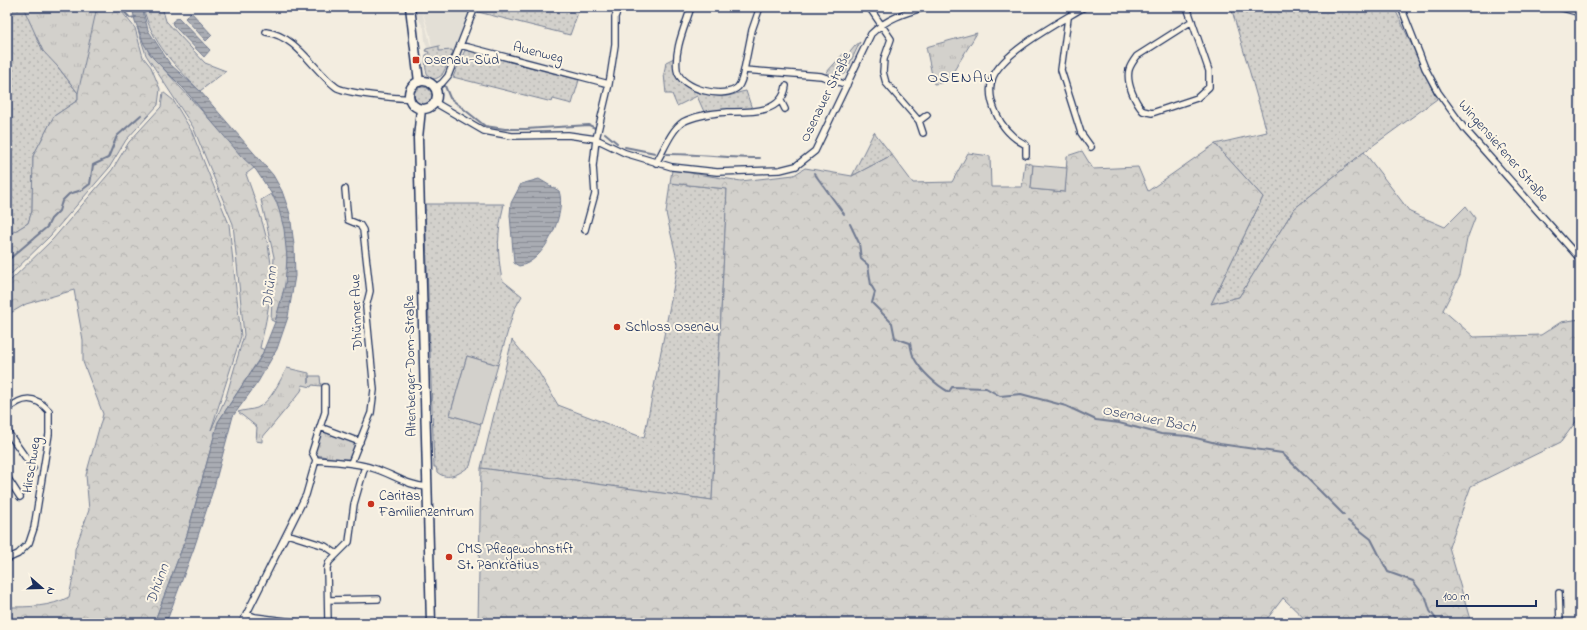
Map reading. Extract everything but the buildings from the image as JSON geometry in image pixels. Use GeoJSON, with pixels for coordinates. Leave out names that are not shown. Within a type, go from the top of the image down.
{"type":"FeatureCollection","features":[{"type":"Feature","properties":{"kind":"main road"},"geometry":{"type":"LineString","coordinates":[[410,7],[419,82]]}},
{"type":"Feature","properties":{"kind":"main road"},"geometry":{"type":"LineString","coordinates":[[419,82],[427,82],[435,88],[437,95],[434,102],[427,108],[421,109],[413,106],[409,98],[411,88],[419,82]]}},
{"type":"Feature","properties":{"kind":"main road","name":"Altenberger-Dom-Straße"},"geometry":{"type":"LineString","coordinates":[[421,109],[418,138],[431,623]]}},
{"type":"Feature","properties":{"kind":"street"},"geometry":{"type":"LineString","coordinates":[[435,88],[448,76],[475,7]]}},
{"type":"Feature","properties":{"kind":"street"},"geometry":{"type":"LineString","coordinates":[[585,230],[595,194],[593,166],[596,139],[609,84],[615,45],[615,17],[619,7]]}},
{"type":"Feature","properties":{"kind":"street"},"geometry":{"type":"LineString","coordinates":[[692,7],[676,58],[677,72],[683,82],[699,90],[729,92],[738,87],[743,78],[752,30],[760,7]]}},
{"type":"Feature","properties":{"kind":"street"},"geometry":{"type":"LineString","coordinates":[[869,7],[891,39],[884,59],[883,72],[886,83],[919,120],[923,133]]}},
{"type":"Feature","properties":{"kind":"street","name":"Osenauer Straße"},"geometry":{"type":"LineString","coordinates":[[434,102],[484,131],[512,136],[568,135],[596,139],[625,153],[672,167],[717,172],[780,170],[796,166],[815,151],[862,50],[872,34],[881,24],[898,15],[926,7]]}},
{"type":"Feature","properties":{"kind":"street"},"geometry":{"type":"LineString","coordinates":[[1026,155],[1026,145],[1019,142],[1002,126],[999,119],[991,100],[993,78],[1004,60],[1084,7]]}},
{"type":"Feature","properties":{"kind":"street"},"geometry":{"type":"LineString","coordinates":[[1187,7],[1192,21],[1209,71],[1209,87],[1198,98],[1152,113],[1143,111],[1132,94],[1129,71],[1133,63],[1137,56],[1192,21]]}},
{"type":"Feature","properties":{"kind":"street","name":"Wingensiefener Straße"},"geometry":{"type":"LineString","coordinates":[[1401,7],[1425,68],[1438,92],[1464,128],[1580,259]]}},
{"type":"Feature","properties":{"kind":"street"},"geometry":{"type":"LineString","coordinates":[[1560,7],[1580,13]]}},
{"type":"Feature","properties":{"kind":"street"},"geometry":{"type":"LineString","coordinates":[[1068,18],[1061,70],[1081,133],[1091,147]]}},
{"type":"Feature","properties":{"kind":"street"},"geometry":{"type":"LineString","coordinates":[[266,32],[282,36],[338,89],[398,99],[409,98]]}},
{"type":"Feature","properties":{"kind":"street","name":"Auenweg"},"geometry":{"type":"LineString","coordinates":[[460,45],[609,84]]}},
{"type":"Feature","properties":{"kind":"street"},"geometry":{"type":"LineString","coordinates":[[744,70],[821,76],[846,85]]}},
{"type":"Feature","properties":{"kind":"street"},"geometry":{"type":"LineString","coordinates":[[656,163],[668,144],[672,131],[683,122],[697,117],[727,112],[751,113],[781,100],[785,94],[786,86]]}},
{"type":"Feature","properties":{"kind":"street"},"geometry":{"type":"LineString","coordinates":[[781,100],[785,109]]}},
{"type":"Feature","properties":{"kind":"street"},"geometry":{"type":"LineString","coordinates":[[919,120],[927,115]]}},
{"type":"Feature","properties":{"kind":"street","name":"Dhünner Aue"},"geometry":{"type":"LineString","coordinates":[[345,189],[348,220],[360,225],[363,230],[370,291],[366,307],[374,390],[370,413],[352,463]]}},
{"type":"Feature","properties":{"kind":"street"},"geometry":{"type":"LineString","coordinates":[[242,623],[306,495],[316,460],[312,452],[325,412],[325,387]]}},
{"type":"Feature","properties":{"kind":"street","name":"Hirschweg"},"geometry":{"type":"LineString","coordinates":[[7,410],[14,404],[27,398],[35,400],[49,411],[50,419],[49,434],[33,533],[29,543],[18,554],[7,559]]}},
{"type":"Feature","properties":{"kind":"street"},"geometry":{"type":"LineString","coordinates":[[320,427],[360,442]]}},
{"type":"Feature","properties":{"kind":"street","name":"Hirschweg"},"geometry":{"type":"LineString","coordinates":[[7,430],[33,468]]}},
{"type":"Feature","properties":{"kind":"street"},"geometry":{"type":"LineString","coordinates":[[316,460],[352,463],[365,466],[415,486],[428,487]]}},
{"type":"Feature","properties":{"kind":"street"},"geometry":{"type":"LineString","coordinates":[[328,623],[327,568],[329,562],[349,542],[354,504],[365,466]]}},
{"type":"Feature","properties":{"kind":"street","name":"Hirschweg"},"geometry":{"type":"LineString","coordinates":[[7,477],[20,497]]}},
{"type":"Feature","properties":{"kind":"street"},"geometry":{"type":"LineString","coordinates":[[287,534],[325,546],[337,554]]}},
{"type":"Feature","properties":{"kind":"street"},"geometry":{"type":"LineString","coordinates":[[1559,594],[1560,623]]}},
{"type":"Feature","properties":{"kind":"street"},"geometry":{"type":"LineString","coordinates":[[328,600],[378,599]]}},
{"type":"Feature","properties":{"kind":"street"},"geometry":{"type":"LineString","coordinates":[[247,614],[255,617],[301,623]]}},
{"type":"Feature","properties":{"kind":"shaded area"},"geometry":{"type":"Polygon","coordinates":[[[132,7],[142,7],[148,30],[170,64],[200,91],[273,175],[282,191],[290,214],[294,245],[295,276],[288,317],[277,349],[258,382],[233,416],[214,487],[194,548],[166,623],[154,623],[187,535],[218,422],[261,357],[275,322],[285,285],[287,258],[284,229],[277,202],[256,170],[241,156],[184,89],[153,58],[144,44],[135,21],[132,7]]]}},
{"type":"Feature","properties":{"kind":"shaded area"},"geometry":{"type":"Polygon","coordinates":[[[416,7],[420,7],[422,11],[433,55],[430,35],[421,7],[471,7],[447,69],[440,77],[430,77],[425,70],[425,54],[428,54],[428,51],[425,41],[424,28],[418,18],[416,7]]]}},
{"type":"Feature","properties":{"kind":"shaded area"},"geometry":{"type":"Polygon","coordinates":[[[191,12],[212,35],[206,41],[185,18],[191,12]]]}},
{"type":"Feature","properties":{"kind":"shaded area"},"geometry":{"type":"Polygon","coordinates":[[[178,17],[210,50],[204,57],[173,25],[172,22],[178,17]]]}},
{"type":"Feature","properties":{"kind":"shaded area"},"geometry":{"type":"Polygon","coordinates":[[[539,179],[559,191],[561,200],[560,212],[545,247],[528,263],[519,266],[514,263],[510,215],[511,203],[521,184],[539,179]]]}},
{"type":"Feature","properties":{"kind":"green space"},"geometry":{"type":"Polygon","coordinates":[[[7,7],[30,7],[58,67],[78,93],[78,100],[54,116],[33,156],[32,211],[28,223],[7,236],[7,7]]]}},
{"type":"Feature","properties":{"kind":"green space"},"geometry":{"type":"Polygon","coordinates":[[[23,7],[97,7],[78,93],[58,67],[43,51],[23,7]]]}},
{"type":"Feature","properties":{"kind":"green space"},"geometry":{"type":"Polygon","coordinates":[[[30,7],[118,7],[135,28],[143,57],[151,67],[160,89],[158,105],[126,140],[109,168],[50,236],[7,278],[7,236],[28,223],[32,211],[33,156],[54,116],[78,100],[78,93],[37,40],[30,7]]]}},
{"type":"Feature","properties":{"kind":"green space"},"geometry":{"type":"Polygon","coordinates":[[[143,7],[162,7],[166,21],[205,63],[226,71],[200,91],[181,72],[158,43],[147,20],[143,7]]]}},
{"type":"Feature","properties":{"kind":"green space"},"geometry":{"type":"Polygon","coordinates":[[[479,7],[580,7],[570,35],[478,12],[479,7]]]}},
{"type":"Feature","properties":{"kind":"green space"},"geometry":{"type":"Polygon","coordinates":[[[1231,7],[1394,7],[1437,99],[1364,152],[1294,209],[1239,297],[1211,304],[1263,197],[1215,144],[1267,132],[1231,7]]]}},
{"type":"Feature","properties":{"kind":"green space"},"geometry":{"type":"Polygon","coordinates":[[[137,27],[149,53],[254,168],[246,174],[263,225],[271,268],[271,291],[260,348],[265,350],[218,422],[187,535],[154,623],[7,623],[7,607],[47,605],[69,597],[74,572],[75,549],[89,510],[86,475],[103,414],[83,362],[83,340],[74,290],[26,304],[7,315],[7,284],[53,239],[112,170],[129,142],[161,107],[163,92],[173,100],[191,130],[229,224],[241,336],[211,430],[226,397],[244,335],[233,224],[193,127],[146,55],[137,27]]]}},
{"type":"Feature","properties":{"kind":"green space"},"geometry":{"type":"Polygon","coordinates":[[[977,33],[947,82],[934,84],[926,47],[977,33]]]}},
{"type":"Feature","properties":{"kind":"green space"},"geometry":{"type":"Polygon","coordinates":[[[860,42],[845,74],[836,76],[826,73],[843,54],[846,57],[860,42]]]}},
{"type":"Feature","properties":{"kind":"green space"},"geometry":{"type":"Polygon","coordinates":[[[439,46],[439,51],[452,50],[453,53],[442,75],[432,79],[427,74],[425,64],[426,55],[429,52],[425,51],[426,49],[439,46]]]}},
{"type":"Feature","properties":{"kind":"green space"},"geometry":{"type":"Polygon","coordinates":[[[465,50],[579,80],[572,104],[553,99],[552,102],[453,77],[465,50]]]}},
{"type":"Feature","properties":{"kind":"green space"},"geometry":{"type":"Polygon","coordinates":[[[674,58],[675,69],[678,77],[683,84],[690,89],[698,93],[717,96],[727,96],[746,91],[752,109],[705,114],[697,96],[677,106],[672,94],[666,94],[664,74],[666,62],[674,58]]]}},
{"type":"Feature","properties":{"kind":"green space"},"geometry":{"type":"Polygon","coordinates":[[[419,87],[427,87],[432,92],[430,103],[427,105],[419,105],[414,100],[414,92],[419,87]]]}},
{"type":"Feature","properties":{"kind":"green space"},"geometry":{"type":"Polygon","coordinates":[[[874,132],[892,155],[852,176],[874,132]]]}},
{"type":"Feature","properties":{"kind":"green space"},"geometry":{"type":"Polygon","coordinates":[[[1215,144],[1263,197],[1211,304],[1239,297],[1294,209],[1364,152],[1410,212],[1445,227],[1466,206],[1475,218],[1467,239],[1460,276],[1443,310],[1474,337],[1541,335],[1561,322],[1580,319],[1580,416],[1561,442],[1471,486],[1449,547],[1471,623],[1309,623],[1283,598],[1264,623],[478,623],[481,468],[712,500],[727,189],[670,183],[672,170],[741,181],[794,175],[805,168],[852,176],[892,155],[913,183],[952,182],[968,153],[990,156],[991,187],[1022,187],[1025,162],[1033,165],[1031,189],[1065,192],[1067,156],[1082,151],[1093,169],[1138,167],[1148,191],[1215,144]]]}},
{"type":"Feature","properties":{"kind":"green space"},"geometry":{"type":"Polygon","coordinates":[[[1033,165],[1067,168],[1065,192],[1031,189],[1033,165]]]}},
{"type":"Feature","properties":{"kind":"green space"},"geometry":{"type":"Polygon","coordinates":[[[670,183],[727,189],[712,500],[481,468],[512,340],[538,371],[558,405],[644,438],[678,264],[666,213],[670,183]]]}},
{"type":"Feature","properties":{"kind":"green space"},"geometry":{"type":"Polygon","coordinates":[[[271,194],[281,214],[287,250],[285,285],[275,322],[271,320],[274,257],[261,200],[271,194]]]}},
{"type":"Feature","properties":{"kind":"green space"},"geometry":{"type":"Polygon","coordinates":[[[425,204],[504,204],[498,242],[502,280],[522,296],[514,310],[498,365],[467,356],[450,415],[481,424],[470,466],[458,474],[450,476],[441,475],[437,472],[436,467],[434,467],[425,204]]]}},
{"type":"Feature","properties":{"kind":"green space"},"geometry":{"type":"Polygon","coordinates":[[[467,356],[498,365],[481,424],[450,415],[467,356]]]}},
{"type":"Feature","properties":{"kind":"green space"},"geometry":{"type":"Polygon","coordinates":[[[287,368],[309,373],[309,376],[320,376],[321,386],[312,385],[311,387],[303,385],[301,391],[262,438],[262,442],[256,441],[257,427],[238,412],[255,409],[267,401],[287,368]]]}},
{"type":"Feature","properties":{"kind":"green space"},"geometry":{"type":"Polygon","coordinates":[[[322,432],[332,434],[354,443],[349,459],[338,459],[316,455],[315,450],[322,432]]]}},
{"type":"Feature","properties":{"kind":"waterway"},"geometry":{"type":"LineString","coordinates":[[120,7],[130,18],[136,17]]}},
{"type":"Feature","properties":{"kind":"waterway","name":"Osenauer Bach"},"geometry":{"type":"LineString","coordinates":[[445,86],[450,98],[485,126],[505,129],[526,129],[589,125],[595,128]]}},
{"type":"Feature","properties":{"kind":"waterway"},"geometry":{"type":"LineString","coordinates":[[7,261],[47,227],[51,219],[59,211],[62,201],[69,194],[82,190],[90,184],[93,165],[108,158],[117,136],[141,115]]}},
{"type":"Feature","properties":{"kind":"waterway","name":"Osenauer Bach"},"geometry":{"type":"LineString","coordinates":[[605,133],[617,143]]}},
{"type":"Feature","properties":{"kind":"waterway","name":"Osenauer Bach"},"geometry":{"type":"LineString","coordinates":[[625,147],[655,153]]}},
{"type":"Feature","properties":{"kind":"waterway","name":"Osenauer Bach"},"geometry":{"type":"LineString","coordinates":[[667,154],[760,158]]}},
{"type":"Feature","properties":{"kind":"waterway","name":"Osenauer Bach"},"geometry":{"type":"LineString","coordinates":[[814,173],[844,214]]}},
{"type":"Feature","properties":{"kind":"waterway","name":"Osenauer Bach"},"geometry":{"type":"LineString","coordinates":[[850,224],[859,243],[861,259],[868,265],[871,285],[875,292],[872,303],[892,323],[895,338],[910,343],[914,358],[925,373],[939,386],[949,392],[952,387],[986,388],[1000,396],[1021,394],[1066,406],[1096,420],[1119,423],[1161,434],[1188,436],[1220,444],[1282,453],[1344,515]]}},
{"type":"Feature","properties":{"kind":"waterway","name":"Osenauer Bach"},"geometry":{"type":"LineString","coordinates":[[1348,521],[1371,539],[1388,572],[1413,581],[1426,598],[1430,611],[1439,623]]}},
{"type":"Feature","properties":{"kind":"place","name":"Osenau-Süd"},"geometry":{"type":"Point","coordinates":[416,60]}},
{"type":"Feature","properties":{"kind":"place","name":"Schloss Osenau"},"geometry":{"type":"Point","coordinates":[617,327]}},
{"type":"Feature","properties":{"kind":"place","name":"Caritas Familienzentrum"},"geometry":{"type":"Point","coordinates":[371,504]}},
{"type":"Feature","properties":{"kind":"place","name":"CMS Pflegewohnstift St. Pankratius"},"geometry":{"type":"Point","coordinates":[449,557]}},
{"type":"Feature","properties":{"kind":"district","name":"OSENAU"},"geometry":{"type":"Point","coordinates":[961,78]}},
{"type":"Feature","properties":{"kind":"water label","name":"Dhünn"},"geometry":{"type":"Point","coordinates":[270,287]}},
{"type":"Feature","properties":{"kind":"water label","name":"Dhünn"},"geometry":{"type":"Point","coordinates":[158,584]}}]}
